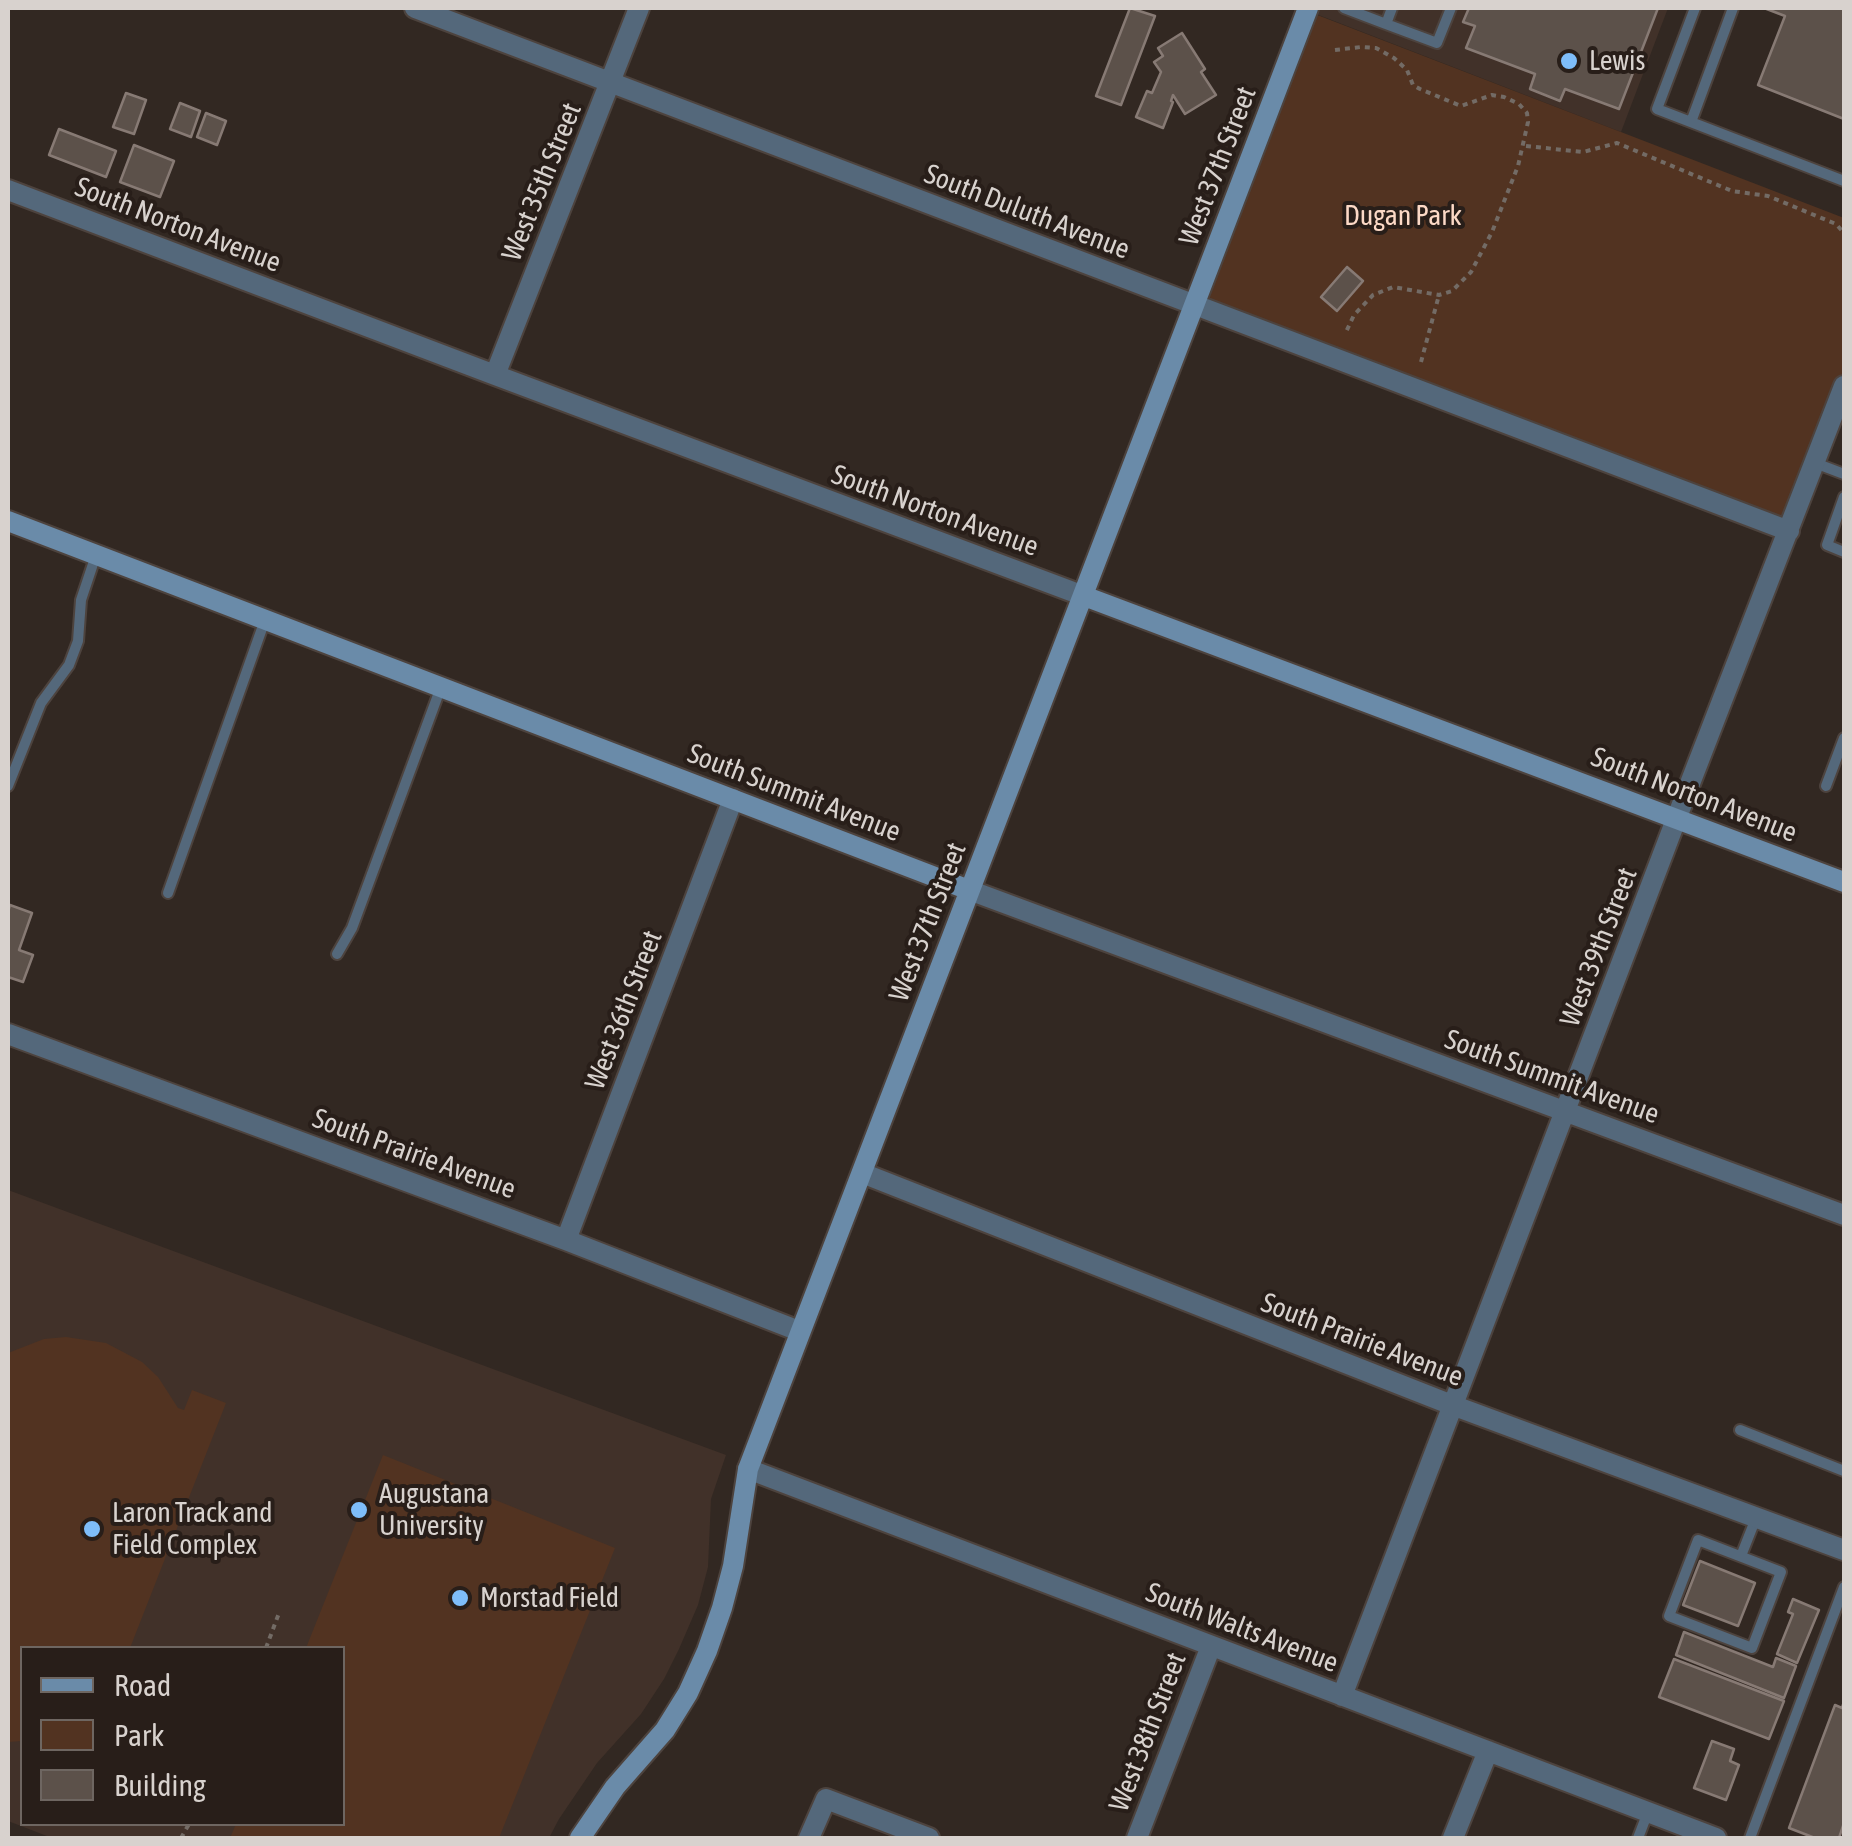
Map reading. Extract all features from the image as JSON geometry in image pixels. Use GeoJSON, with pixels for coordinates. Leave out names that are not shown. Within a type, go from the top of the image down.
{"type":"FeatureCollection","features":[{"type":"Feature","properties":{"kind":"street","name":"South Duluth Avenue"},"geometry":{"type":"LineString","coordinates":[[415,8],[1788,531]]}},
{"type":"Feature","properties":{"kind":"street","name":"West 35th Street"},"geometry":{"type":"LineString","coordinates":[[494,376],[639,8]]}},
{"type":"Feature","properties":{"kind":"street","name":"West 37th Street"},"geometry":{"type":"LineString","coordinates":[[580,1838],[615,1786],[665,1730],[688,1694],[707,1651],[733,1566],[748,1470],[1084,596],[1304,9]]}},
{"type":"Feature","properties":{"kind":"street","name":"South Norton Avenue"},"geometry":{"type":"LineString","coordinates":[[8,190],[1844,882]]}},
{"type":"Feature","properties":{"kind":"street","name":"West 39th Street"},"geometry":{"type":"LineString","coordinates":[[1342,1696],[1844,386]]}},
{"type":"Feature","properties":{"kind":"street","name":"South Summit Avenue"},"geometry":{"type":"LineString","coordinates":[[8,521],[969,890],[1844,1215]]}},
{"type":"Feature","properties":{"kind":"street","name":"West 36th Street"},"geometry":{"type":"LineString","coordinates":[[566,1240],[733,799]]}},
{"type":"Feature","properties":{"kind":"street","name":"South Prairie Avenue"},"geometry":{"type":"LineString","coordinates":[[8,1034],[566,1240],[800,1331]]}},
{"type":"Feature","properties":{"kind":"street","name":"South Prairie Avenue"},"geometry":{"type":"LineString","coordinates":[[862,1173],[1452,1405],[1844,1550]]}},
{"type":"Feature","properties":{"kind":"street","name":"South Walts Avenue"},"geometry":{"type":"LineString","coordinates":[[748,1470],[1716,1838]]}},
{"type":"Feature","properties":{"kind":"street","name":"West 38th Street"},"geometry":{"type":"LineString","coordinates":[[1136,1838],[1211,1646]]}},
{"type":"Feature","properties":{"kind":"street"},"geometry":{"type":"LineString","coordinates":[[1454,1838],[1488,1751]]}},
{"type":"Feature","properties":{"kind":"street"},"geometry":{"type":"LineString","coordinates":[[809,1838],[826,1799],[929,1838]]}},
{"type":"Feature","properties":{"kind":"lane"},"geometry":{"type":"LineString","coordinates":[[1344,8],[1438,44],[1451,8]]}},
{"type":"Feature","properties":{"kind":"lane"},"geometry":{"type":"LineString","coordinates":[[1386,24],[1392,8]]}},
{"type":"Feature","properties":{"kind":"lane"},"geometry":{"type":"LineString","coordinates":[[1695,8],[1657,109],[1844,181]]}},
{"type":"Feature","properties":{"kind":"lane"},"geometry":{"type":"LineString","coordinates":[[1691,122],[1733,8]]}},
{"type":"Feature","properties":{"kind":"lane"},"geometry":{"type":"LineString","coordinates":[[1815,462],[1844,474]]}},
{"type":"Feature","properties":{"kind":"lane"},"geometry":{"type":"LineString","coordinates":[[1844,497],[1826,545],[1844,552]]}},
{"type":"Feature","properties":{"kind":"lane"},"geometry":{"type":"LineString","coordinates":[[8,786],[41,703],[69,665],[78,642],[80,600],[96,555]]}},
{"type":"Feature","properties":{"kind":"lane"},"geometry":{"type":"LineString","coordinates":[[168,893],[265,620]]}},
{"type":"Feature","properties":{"kind":"lane"},"geometry":{"type":"LineString","coordinates":[[336,954],[352,928],[441,688]]}},
{"type":"Feature","properties":{"kind":"lane"},"geometry":{"type":"LineString","coordinates":[[1826,786],[1844,738]]}},
{"type":"Feature","properties":{"kind":"lane"},"geometry":{"type":"LineString","coordinates":[[1740,1430],[1844,1470]]}},
{"type":"Feature","properties":{"kind":"lane"},"geometry":{"type":"LineString","coordinates":[[1741,1556],[1756,1517]]}},
{"type":"Feature","properties":{"kind":"lane"},"geometry":{"type":"LineString","coordinates":[[1698,1540],[1741,1556],[1781,1572],[1752,1648],[1669,1616],[1698,1540]]}},
{"type":"Feature","properties":{"kind":"lane"},"geometry":{"type":"LineString","coordinates":[[1750,1838],[1844,1587]]}},
{"type":"Feature","properties":{"kind":"lane"},"geometry":{"type":"LineString","coordinates":[[1638,1838],[1648,1812]]}},
{"type":"Feature","properties":{"kind":"path"},"geometry":{"type":"LineString","coordinates":[[1335,50],[1376,48],[1408,70],[1413,85],[1461,106],[1492,96],[1504,97],[1527,113],[1518,166],[1471,272],[1452,291],[1439,295],[1393,287],[1373,295],[1354,315],[1345,334]]}},
{"type":"Feature","properties":{"kind":"path"},"geometry":{"type":"LineString","coordinates":[[1524,146],[1583,152],[1617,143],[1732,191],[1768,196],[1836,224],[1844,233]]}},
{"type":"Feature","properties":{"kind":"path"},"geometry":{"type":"LineString","coordinates":[[1421,362],[1439,295]]}},
{"type":"Feature","properties":{"kind":"path"},"geometry":{"type":"LineString","coordinates":[[267,1646],[279,1613]]}},
{"type":"Feature","properties":{"kind":"shaded area"},"geometry":{"type":"Polygon","coordinates":[[[1319,8],[1668,8],[1621,132],[1316,14],[1319,8]]]}},
{"type":"Feature","properties":{"kind":"shaded area","name":"Augustana University"},"geometry":{"type":"Polygon","coordinates":[[[8,1190],[726,1455],[711,1499],[708,1567],[698,1605],[679,1649],[641,1714],[597,1763],[549,1838],[52,1838],[21,1826],[345,1826],[345,1646],[20,1646],[20,1826],[8,1821],[8,1190]]]}},
{"type":"Feature","properties":{"kind":"green space","name":"Dugan Park"},"geometry":{"type":"Polygon","coordinates":[[[1307,11],[1844,218],[1844,386],[1789,531],[1194,305],[1307,11]]]}},
{"type":"Feature","properties":{"kind":"green space","name":"Laron Track and Field Complex"},"geometry":{"type":"Polygon","coordinates":[[[66,1337],[106,1343],[142,1362],[158,1377],[178,1408],[184,1410],[192,1390],[226,1403],[131,1646],[20,1646],[20,1741],[8,1742],[8,1353],[44,1339],[66,1337]]]}},
{"type":"Feature","properties":{"kind":"green space","name":"Morstad Field"},"geometry":{"type":"Polygon","coordinates":[[[383,1455],[615,1548],[499,1838],[230,1838],[235,1826],[345,1826],[345,1646],[307,1646],[383,1455]]]}},
{"type":"Feature","properties":{"kind":"building"},"geometry":{"type":"Polygon","coordinates":[[[1130,8],[1155,16],[1121,105],[1096,96],[1130,8]]]}},
{"type":"Feature","properties":{"kind":"building","name":"Lewis"},"geometry":{"type":"Polygon","coordinates":[[[1469,8],[1658,8],[1619,109],[1565,89],[1560,101],[1530,89],[1535,74],[1466,48],[1475,26],[1463,22],[1469,8]]]}},
{"type":"Feature","properties":{"kind":"building"},"geometry":{"type":"Polygon","coordinates":[[[1764,8],[1844,8],[1844,119],[1758,85],[1785,16],[1764,8]]]}},
{"type":"Feature","properties":{"kind":"building"},"geometry":{"type":"Polygon","coordinates":[[[1182,33],[1216,95],[1185,114],[1173,95],[1163,128],[1136,117],[1147,91],[1152,93],[1161,72],[1154,62],[1163,56],[1158,48],[1182,33]]]}},
{"type":"Feature","properties":{"kind":"building"},"geometry":{"type":"Polygon","coordinates":[[[126,93],[146,100],[134,134],[113,127],[126,93]]]}},
{"type":"Feature","properties":{"kind":"building"},"geometry":{"type":"Polygon","coordinates":[[[180,103],[200,111],[191,137],[170,129],[180,103]]]}},
{"type":"Feature","properties":{"kind":"building"},"geometry":{"type":"Polygon","coordinates":[[[206,113],[226,121],[217,145],[197,137],[206,113]]]}},
{"type":"Feature","properties":{"kind":"building"},"geometry":{"type":"Polygon","coordinates":[[[59,129],[116,151],[106,177],[49,155],[59,129]]]}},
{"type":"Feature","properties":{"kind":"building"},"geometry":{"type":"Polygon","coordinates":[[[134,145],[174,161],[160,197],[120,182],[134,145]]]}},
{"type":"Feature","properties":{"kind":"building"},"geometry":{"type":"Polygon","coordinates":[[[1347,267],[1363,281],[1337,311],[1321,297],[1347,267]]]}},
{"type":"Feature","properties":{"kind":"building"},"geometry":{"type":"Polygon","coordinates":[[[10,905],[32,913],[19,950],[33,955],[23,982],[8,977],[10,905]]]}},
{"type":"Feature","properties":{"kind":"building"},"geometry":{"type":"Polygon","coordinates":[[[1700,1561],[1755,1583],[1738,1626],[1683,1605],[1700,1561]]]}},
{"type":"Feature","properties":{"kind":"building"},"geometry":{"type":"Polygon","coordinates":[[[1793,1599],[1819,1610],[1797,1663],[1777,1654],[1793,1614],[1788,1612],[1793,1599]]]}},
{"type":"Feature","properties":{"kind":"building"},"geometry":{"type":"Polygon","coordinates":[[[1684,1632],[1773,1667],[1776,1658],[1796,1666],[1784,1698],[1676,1655],[1684,1632]]]}},
{"type":"Feature","properties":{"kind":"building"},"geometry":{"type":"Polygon","coordinates":[[[1674,1659],[1784,1701],[1769,1739],[1659,1697],[1674,1659]]]}},
{"type":"Feature","properties":{"kind":"building"},"geometry":{"type":"Polygon","coordinates":[[[1844,1701],[1844,1823],[1839,1838],[1815,1838],[1789,1828],[1835,1705],[1842,1708],[1844,1701]]]}},
{"type":"Feature","properties":{"kind":"building"},"geometry":{"type":"Polygon","coordinates":[[[1712,1741],[1734,1749],[1730,1761],[1739,1765],[1726,1800],[1694,1788],[1712,1741]]]}},
{"type":"Feature","properties":{"kind":"place","name":"Lewis"},"geometry":{"type":"Point","coordinates":[1569,61]}},
{"type":"Feature","properties":{"kind":"place","name":"Augustana University"},"geometry":{"type":"Point","coordinates":[359,1510]}},
{"type":"Feature","properties":{"kind":"place","name":"Laron Track and Field Complex"},"geometry":{"type":"Point","coordinates":[92,1529]}},
{"type":"Feature","properties":{"kind":"place","name":"Morstad Field"},"geometry":{"type":"Point","coordinates":[460,1598]}}]}
